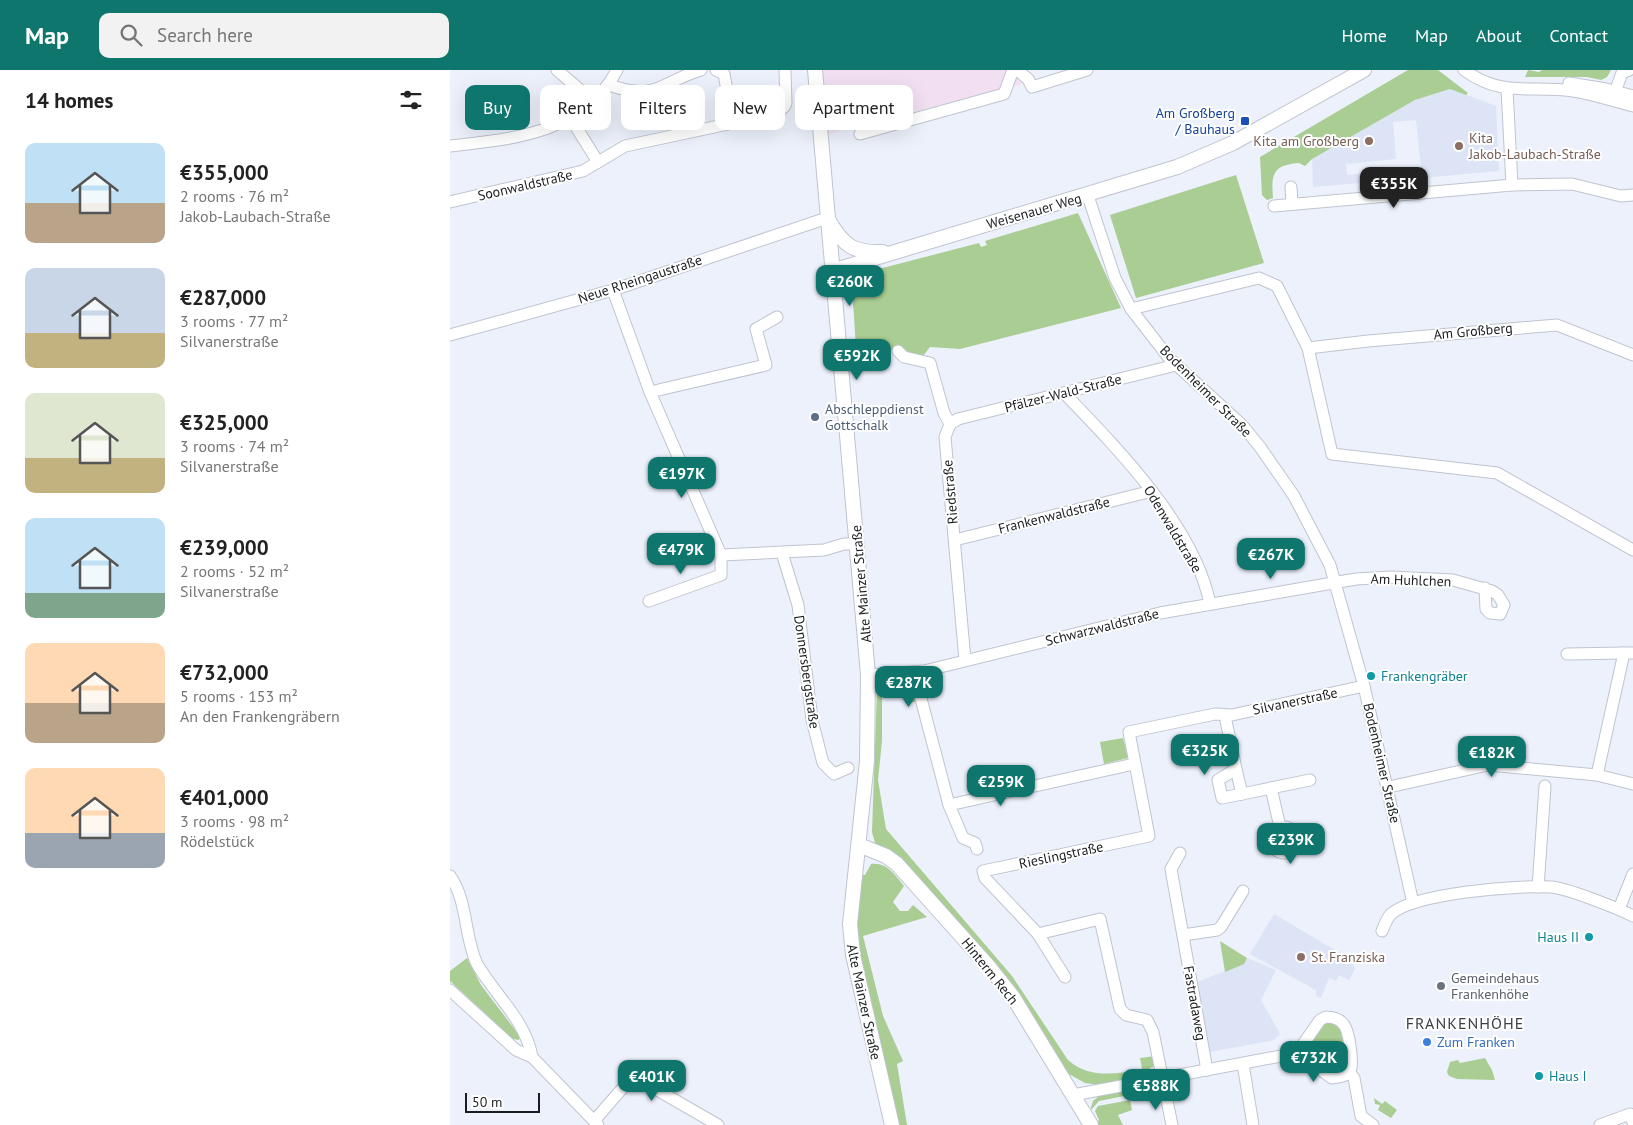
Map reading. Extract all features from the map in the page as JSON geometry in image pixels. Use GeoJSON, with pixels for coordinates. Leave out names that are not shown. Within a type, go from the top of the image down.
{"type":"FeatureCollection","features":[{"type":"Feature","properties":{"kind":"street"},"geometry":{"type":"LineString","coordinates":[[557,70],[574,85]]}},
{"type":"Feature","properties":{"kind":"street"},"geometry":{"type":"LineString","coordinates":[[609,85],[617,70]]}},
{"type":"Feature","properties":{"kind":"street"},"geometry":{"type":"LineString","coordinates":[[611,86],[629,92],[642,92],[663,88],[701,70]]}},
{"type":"Feature","properties":{"kind":"street"},"geometry":{"type":"LineString","coordinates":[[716,70],[724,74],[726,85]]}},
{"type":"Feature","properties":{"kind":"street","name":"Soonwaldstraße"},"geometry":{"type":"LineString","coordinates":[[785,70],[787,96],[785,103]]}},
{"type":"Feature","properties":{"kind":"street","name":"Alte Mainzer Straße"},"geometry":{"type":"LineString","coordinates":[[815,70],[868,675],[868,736],[850,924],[853,956],[892,1125]]}},
{"type":"Feature","properties":{"kind":"street"},"geometry":{"type":"LineString","coordinates":[[860,134],[1004,94],[1015,70],[1028,79],[1032,87],[1087,70]]}},
{"type":"Feature","properties":{"kind":"street","name":"Weisenauer Weg"},"geometry":{"type":"LineString","coordinates":[[832,271],[1088,196],[1177,167],[1233,143],[1364,70]]}},
{"type":"Feature","properties":{"kind":"street"},"geometry":{"type":"LineString","coordinates":[[1464,70],[1473,76],[1513,89],[1540,84],[1564,83],[1614,96],[1633,106]]}},
{"type":"Feature","properties":{"kind":"street"},"geometry":{"type":"LineString","coordinates":[[1614,96],[1622,73],[1631,70]]}},
{"type":"Feature","properties":{"kind":"street"},"geometry":{"type":"LineString","coordinates":[[1512,185],[1513,89]]}},
{"type":"Feature","properties":{"kind":"street"},"geometry":{"type":"LineString","coordinates":[[1614,96],[1633,96]]}},
{"type":"Feature","properties":{"kind":"street","name":"Soonwaldstraße"},"geometry":{"type":"LineString","coordinates":[[450,202],[583,171],[625,146],[715,127]]}},
{"type":"Feature","properties":{"kind":"street"},"geometry":{"type":"LineString","coordinates":[[450,146],[486,142],[540,130]]}},
{"type":"Feature","properties":{"kind":"street"},"geometry":{"type":"LineString","coordinates":[[578,130],[598,162]]}},
{"type":"Feature","properties":{"kind":"street"},"geometry":{"type":"LineString","coordinates":[[1274,206],[1512,185],[1572,184],[1621,196],[1632,192]]}},
{"type":"Feature","properties":{"kind":"street"},"geometry":{"type":"LineString","coordinates":[[1291,187],[1292,204]]}},
{"type":"Feature","properties":{"kind":"street","name":"Bodenheimer Straße"},"geometry":{"type":"LineString","coordinates":[[1088,196],[1115,278],[1131,309],[1176,365],[1242,425],[1260,447],[1294,496],[1330,565],[1364,686],[1389,787],[1414,903]]}},
{"type":"Feature","properties":{"kind":"street"},"geometry":{"type":"LineString","coordinates":[[827,218],[843,242],[851,248],[872,252],[897,252]]}},
{"type":"Feature","properties":{"kind":"street","name":"Neue Rheingaustraße"},"geometry":{"type":"LineString","coordinates":[[450,335],[613,290],[827,218]]}},
{"type":"Feature","properties":{"kind":"street"},"geometry":{"type":"LineString","coordinates":[[1131,309],[1259,278],[1277,286],[1308,348],[1332,454],[1497,473],[1633,550]]}},
{"type":"Feature","properties":{"kind":"street"},"geometry":{"type":"LineString","coordinates":[[613,290],[650,392],[721,555],[721,575],[649,601]]}},
{"type":"Feature","properties":{"kind":"street"},"geometry":{"type":"LineString","coordinates":[[650,392],[766,365],[756,329],[777,317]]}},
{"type":"Feature","properties":{"kind":"street","name":"Am Großberg"},"geometry":{"type":"LineString","coordinates":[[1308,348],[1558,325],[1633,355]]}},
{"type":"Feature","properties":{"kind":"street"},"geometry":{"type":"LineString","coordinates":[[898,351],[904,357],[930,363],[944,413],[950,424]]}},
{"type":"Feature","properties":{"kind":"street","name":"Pfälzer-Wald-Straße"},"geometry":{"type":"LineString","coordinates":[[950,424],[958,419],[1176,365]]}},
{"type":"Feature","properties":{"kind":"street","name":"Odenwaldstraße"},"geometry":{"type":"LineString","coordinates":[[1064,393],[1111,442],[1152,490],[1183,539],[1205,582],[1210,604]]}},
{"type":"Feature","properties":{"kind":"street","name":"Riedstraße"},"geometry":{"type":"LineString","coordinates":[[950,424],[945,437],[965,660]]}},
{"type":"Feature","properties":{"kind":"street","name":"Frankenwaldstraße"},"geometry":{"type":"LineString","coordinates":[[955,540],[1152,490]]}},
{"type":"Feature","properties":{"kind":"street"},"geometry":{"type":"LineString","coordinates":[[721,555],[824,550],[844,544],[858,544]]}},
{"type":"Feature","properties":{"kind":"street","name":"Donnersbergstraße"},"geometry":{"type":"LineString","coordinates":[[782,553],[798,605],[812,720],[823,763],[834,774],[848,768]]}},
{"type":"Feature","properties":{"kind":"street","name":"Am Huhlchen"},"geometry":{"type":"LineString","coordinates":[[1336,582],[1391,577],[1428,578],[1453,580],[1485,588]]}},
{"type":"Feature","properties":{"kind":"street","name":"Schwarzwaldstraße"},"geometry":{"type":"LineString","coordinates":[[868,675],[914,672],[1160,613],[1336,582]]}},
{"type":"Feature","properties":{"kind":"street"},"geometry":{"type":"LineString","coordinates":[[1567,654],[1628,653],[1597,775]]}},
{"type":"Feature","properties":{"kind":"street"},"geometry":{"type":"LineString","coordinates":[[914,672],[949,805],[964,838],[975,843],[977,849]]}},
{"type":"Feature","properties":{"kind":"street","name":"Silvanerstraße"},"geometry":{"type":"LineString","coordinates":[[1134,764],[1129,732],[1215,714],[1225,716],[1364,686]]}},
{"type":"Feature","properties":{"kind":"street"},"geometry":{"type":"LineString","coordinates":[[1225,716],[1242,794]]}},
{"type":"Feature","properties":{"kind":"street"},"geometry":{"type":"LineString","coordinates":[[949,805],[1134,764]]}},
{"type":"Feature","properties":{"kind":"street","name":"Rieslingstraße"},"geometry":{"type":"LineString","coordinates":[[1065,977],[1038,934],[985,878],[983,871],[1149,836],[1134,764]]}},
{"type":"Feature","properties":{"kind":"street"},"geometry":{"type":"LineString","coordinates":[[1389,787],[1488,765],[1597,775],[1633,784]]}},
{"type":"Feature","properties":{"kind":"street"},"geometry":{"type":"LineString","coordinates":[[1236,769],[1218,780],[1222,798],[1310,780]]}},
{"type":"Feature","properties":{"kind":"street"},"geometry":{"type":"LineString","coordinates":[[1538,887],[1545,786]]}},
{"type":"Feature","properties":{"kind":"street"},"geometry":{"type":"LineString","coordinates":[[1271,788],[1280,827]]}},
{"type":"Feature","properties":{"kind":"street","name":"Hinterm Rech"},"geometry":{"type":"LineString","coordinates":[[859,845],[886,856],[897,864],[990,968],[1013,997],[1091,1125]]}},
{"type":"Feature","properties":{"kind":"street","name":"Fastradaweg"},"geometry":{"type":"LineString","coordinates":[[1180,853],[1171,869],[1207,1070]]}},
{"type":"Feature","properties":{"kind":"street"},"geometry":{"type":"LineString","coordinates":[[1619,909],[1633,874]]}},
{"type":"Feature","properties":{"kind":"street"},"geometry":{"type":"LineString","coordinates":[[450,876],[458,892],[472,953],[482,974],[524,1030],[530,1043],[532,1057]]}},
{"type":"Feature","properties":{"kind":"street"},"geometry":{"type":"LineString","coordinates":[[1382,931],[1391,914],[1414,903],[1488,888],[1552,887],[1619,909],[1633,916]]}},
{"type":"Feature","properties":{"kind":"street"},"geometry":{"type":"LineString","coordinates":[[1183,935],[1216,930],[1221,927],[1243,891]]}},
{"type":"Feature","properties":{"kind":"street"},"geometry":{"type":"LineString","coordinates":[[1038,934],[1100,919],[1120,1009],[1126,1015],[1147,1020],[1151,1025],[1172,1125]]}},
{"type":"Feature","properties":{"kind":"street"},"geometry":{"type":"LineString","coordinates":[[450,990],[516,1050],[532,1057],[596,1123],[633,1076],[718,1125]]}},
{"type":"Feature","properties":{"kind":"street"},"geometry":{"type":"LineString","coordinates":[[1073,1094],[1297,1053],[1320,1020],[1332,1017],[1340,1021],[1346,1029],[1352,1061],[1349,1072],[1343,1077],[1332,1078],[1297,1053]]}},
{"type":"Feature","properties":{"kind":"street"},"geometry":{"type":"LineString","coordinates":[[1243,1064],[1253,1125]]}},
{"type":"Feature","properties":{"kind":"street"},"geometry":{"type":"LineString","coordinates":[[1349,1072],[1354,1078],[1361,1116],[1373,1125]]}},
{"type":"Feature","properties":{"kind":"street"},"geometry":{"type":"LineString","coordinates":[[1600,1125],[1632,1114]]}},
{"type":"Feature","properties":{"kind":"shaded area"},"geometry":{"type":"Polygon","coordinates":[[[822,70],[1019,70],[1022,84],[913,112],[913,85],[823,85],[822,70]]]}},
{"type":"Feature","properties":{"kind":"shaded area","name":"Kita Jakob-Laubach-Straße"},"geometry":{"type":"Polygon","coordinates":[[[1451,89],[1496,106],[1499,171],[1422,178],[1416,120],[1393,122],[1396,159],[1346,164],[1347,175],[1398,171],[1398,180],[1313,187],[1312,159],[1415,100],[1451,89]]]}},
{"type":"Feature","properties":{"kind":"shaded area"},"geometry":{"type":"Polygon","coordinates":[[[828,130],[844,130],[828,134],[828,130]]]}},
{"type":"Feature","properties":{"kind":"shaded area","name":"St. Franziska"},"geometry":{"type":"Polygon","coordinates":[[[1274,914],[1352,960],[1355,969],[1349,980],[1339,975],[1336,981],[1329,978],[1321,998],[1316,996],[1316,990],[1250,954],[1274,914]]]}},
{"type":"Feature","properties":{"kind":"shaded area"},"geometry":{"type":"Polygon","coordinates":[[[1247,958],[1276,970],[1261,1000],[1280,1034],[1274,1040],[1210,1052],[1197,982],[1243,964],[1247,958]]]}},
{"type":"Feature","properties":{"kind":"green space"},"geometry":{"type":"Polygon","coordinates":[[[1408,70],[1438,70],[1468,93],[1466,95],[1450,89],[1415,100],[1312,159],[1305,166],[1299,163],[1290,164],[1279,169],[1273,177],[1273,198],[1267,200],[1262,195],[1260,157],[1408,70]]]}},
{"type":"Feature","properties":{"kind":"green space"},"geometry":{"type":"Polygon","coordinates":[[[1528,70],[1539,72],[1542,70],[1611,70],[1607,77],[1601,80],[1587,77],[1525,77],[1528,70]]]}},
{"type":"Feature","properties":{"kind":"green space"},"geometry":{"type":"Polygon","coordinates":[[[1236,175],[1264,263],[1136,298],[1110,215],[1236,175]]]}},
{"type":"Feature","properties":{"kind":"green space"},"geometry":{"type":"Polygon","coordinates":[[[1078,213],[1121,308],[960,349],[930,347],[923,356],[898,349],[864,351],[856,348],[852,287],[858,278],[871,271],[979,243],[981,247],[987,245],[985,241],[1078,213]]]}},
{"type":"Feature","properties":{"kind":"green space"},"geometry":{"type":"Polygon","coordinates":[[[901,678],[910,685],[915,702],[905,703],[904,685],[902,683],[887,685],[882,688],[882,741],[878,780],[886,829],[1012,976],[1068,1060],[1085,1070],[1104,1074],[1142,1069],[1140,1058],[1156,1056],[1155,1066],[1150,1068],[1151,1076],[1100,1085],[1085,1083],[1067,1073],[1030,1013],[876,846],[872,832],[877,689],[884,680],[901,678]]]}},
{"type":"Feature","properties":{"kind":"green space"},"geometry":{"type":"Polygon","coordinates":[[[1123,738],[1128,758],[1104,764],[1100,742],[1123,738]]]}},
{"type":"Feature","properties":{"kind":"green space"},"geometry":{"type":"Polygon","coordinates":[[[871,864],[886,867],[904,886],[893,902],[900,911],[908,911],[913,905],[927,917],[863,936],[883,1016],[903,1061],[897,1064],[907,1125],[899,1125],[855,938],[862,875],[865,875],[871,864]]]}},
{"type":"Feature","properties":{"kind":"green space"},"geometry":{"type":"Polygon","coordinates":[[[1220,941],[1247,958],[1244,964],[1225,972],[1220,941]]]}},
{"type":"Feature","properties":{"kind":"green space"},"geometry":{"type":"Polygon","coordinates":[[[467,958],[481,985],[519,1035],[519,1040],[513,1039],[450,981],[450,971],[467,958]]]}},
{"type":"Feature","properties":{"kind":"green space"},"geometry":{"type":"Polygon","coordinates":[[[1331,1022],[1340,1028],[1347,1061],[1338,1073],[1331,1072],[1306,1052],[1325,1023],[1331,1022]]]}},
{"type":"Feature","properties":{"kind":"green space"},"geometry":{"type":"Polygon","coordinates":[[[1485,1058],[1495,1080],[1457,1079],[1449,1076],[1447,1072],[1450,1062],[1458,1060],[1460,1063],[1485,1058]]]}},
{"type":"Feature","properties":{"kind":"green space"},"geometry":{"type":"Polygon","coordinates":[[[1153,1086],[1154,1090],[1099,1101],[1090,1111],[1093,1101],[1099,1096],[1153,1086]]]}},
{"type":"Feature","properties":{"kind":"green space"},"geometry":{"type":"Polygon","coordinates":[[[1374,1098],[1382,1104],[1385,1101],[1397,1110],[1391,1118],[1378,1110],[1380,1105],[1375,1104],[1374,1098]]]}},
{"type":"Feature","properties":{"kind":"green space"},"geometry":{"type":"Polygon","coordinates":[[[1130,1100],[1132,1110],[1118,1115],[1123,1125],[1097,1125],[1096,1123],[1099,1120],[1095,1111],[1098,1106],[1130,1100]]]}},
{"type":"Feature","properties":{"kind":"place","name":"Am Großberg / Bauhaus"},"geometry":{"type":"Point","coordinates":[1245,121]}},
{"type":"Feature","properties":{"kind":"place","name":"Kita am Großberg"},"geometry":{"type":"Point","coordinates":[1369,141]}},
{"type":"Feature","properties":{"kind":"place","name":"Kita Jakob-Laubach-Straße"},"geometry":{"type":"Point","coordinates":[1459,146]}},
{"type":"Feature","properties":{"kind":"place","name":"Abschleppdienst Gottschalk"},"geometry":{"type":"Point","coordinates":[815,417]}},
{"type":"Feature","properties":{"kind":"place","name":"Frankengräber"},"geometry":{"type":"Point","coordinates":[1371,676]}},
{"type":"Feature","properties":{"kind":"place","name":"Haus II"},"geometry":{"type":"Point","coordinates":[1589,937]}},
{"type":"Feature","properties":{"kind":"place","name":"St. Franziska"},"geometry":{"type":"Point","coordinates":[1301,957]}},
{"type":"Feature","properties":{"kind":"place","name":"Gemeindehaus Frankenhöhe"},"geometry":{"type":"Point","coordinates":[1441,986]}},
{"type":"Feature","properties":{"kind":"place","name":"Zum Franken"},"geometry":{"type":"Point","coordinates":[1427,1042]}},
{"type":"Feature","properties":{"kind":"place","name":"Haus I"},"geometry":{"type":"Point","coordinates":[1539,1076]}},
{"type":"Feature","properties":{"kind":"district","name":"FRANKENHÖHE"},"geometry":{"type":"Point","coordinates":[1465,1023]}}]}
